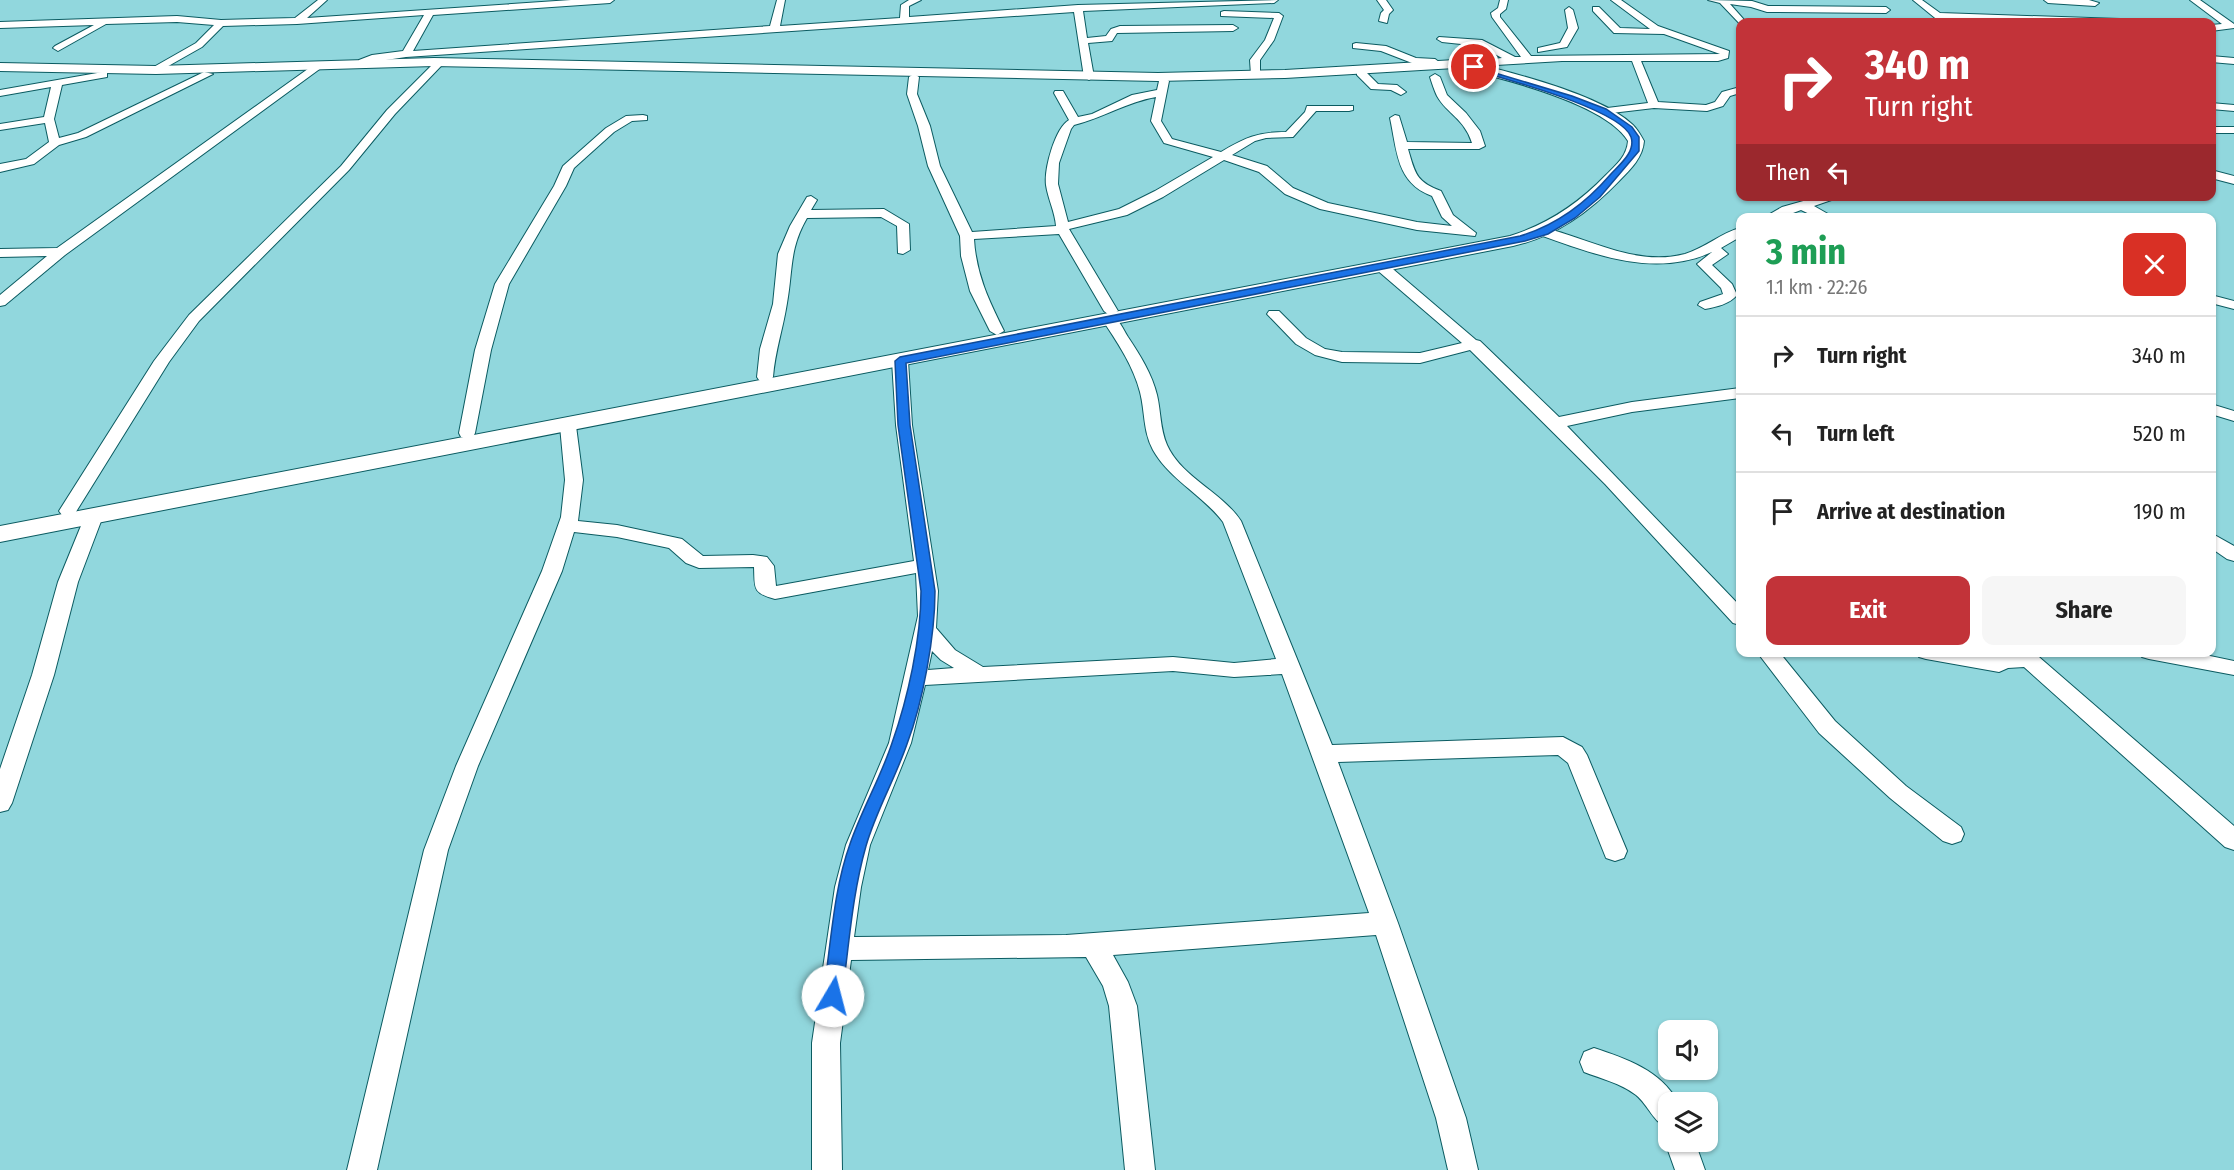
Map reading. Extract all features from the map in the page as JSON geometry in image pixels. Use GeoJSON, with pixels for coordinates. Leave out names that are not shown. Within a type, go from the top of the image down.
{"type":"FeatureCollection","features":[{"type":"Feature","properties":{"kind":"street"},"geometry":{"type":"LineString","coordinates":[[297,21],[323,0]]}},
{"type":"Feature","properties":{"kind":"street"},"geometry":{"type":"LineString","coordinates":[[0,25],[177,19],[221,23],[297,21],[429,14],[545,2],[610,0]]}},
{"type":"Feature","properties":{"kind":"street"},"geometry":{"type":"LineString","coordinates":[[774,30],[781,0]]}},
{"type":"Feature","properties":{"kind":"street"},"geometry":{"type":"LineString","coordinates":[[904,20],[905,5],[917,0]]}},
{"type":"Feature","properties":{"kind":"street"},"geometry":{"type":"LineString","coordinates":[[1034,11],[1036,0]]}},
{"type":"Feature","properties":{"kind":"street"},"geometry":{"type":"LineString","coordinates":[[362,62],[372,58],[406,54],[1180,1],[1274,0]]}},
{"type":"Feature","properties":{"kind":"street"},"geometry":{"type":"LineString","coordinates":[[1382,0],[1389,10],[1384,13],[1384,21]]}},
{"type":"Feature","properties":{"kind":"street"},"geometry":{"type":"LineString","coordinates":[[1504,0],[1502,9],[1495,13],[1496,17],[1526,55]]}},
{"type":"Feature","properties":{"kind":"street"},"geometry":{"type":"LineString","coordinates":[[1615,0],[1650,25],[1725,55]]}},
{"type":"Feature","properties":{"kind":"street"},"geometry":{"type":"LineString","coordinates":[[1712,0],[1780,9],[1886,10]]}},
{"type":"Feature","properties":{"kind":"street"},"geometry":{"type":"LineString","coordinates":[[1917,0],[1940,18]]}},
{"type":"Feature","properties":{"kind":"street"},"geometry":{"type":"LineString","coordinates":[[2047,0],[2095,3]]}},
{"type":"Feature","properties":{"kind":"street"},"geometry":{"type":"LineString","coordinates":[[2047,0],[2058,8]]}},
{"type":"Feature","properties":{"kind":"street"},"geometry":{"type":"LineString","coordinates":[[2194,0],[2231,26],[2216,28]]}},
{"type":"Feature","properties":{"kind":"street"},"geometry":{"type":"LineString","coordinates":[[1082,40],[1109,39],[1114,31],[1120,29],[1237,31],[1217,14],[1209,1]]}},
{"type":"Feature","properties":{"kind":"street"},"geometry":{"type":"LineString","coordinates":[[1724,3],[1737,18]]}},
{"type":"Feature","properties":{"kind":"street"},"geometry":{"type":"LineString","coordinates":[[1078,8],[1089,77]]}},
{"type":"Feature","properties":{"kind":"street"},"geometry":{"type":"LineString","coordinates":[[1596,9],[1617,31],[1668,32]]}},
{"type":"Feature","properties":{"kind":"street"},"geometry":{"type":"LineString","coordinates":[[0,67],[156,70],[362,62],[479,62],[1089,77],[1437,70],[1513,60],[1564,45],[1573,28],[1569,10]]}},
{"type":"Feature","properties":{"kind":"street"},"geometry":{"type":"LineString","coordinates":[[406,54],[429,14]]}},
{"type":"Feature","properties":{"kind":"street"},"geometry":{"type":"LineString","coordinates":[[1217,14],[1279,16],[1269,42],[1256,48],[1254,66],[1256,75]]}},
{"type":"Feature","properties":{"kind":"street"},"geometry":{"type":"LineString","coordinates":[[340,26],[349,18]]}},
{"type":"Feature","properties":{"kind":"street"},"geometry":{"type":"LineString","coordinates":[[58,48],[104,23]]}},
{"type":"Feature","properties":{"kind":"street"},"geometry":{"type":"LineString","coordinates":[[156,70],[199,45],[221,23]]}},
{"type":"Feature","properties":{"kind":"street"},"geometry":{"type":"LineString","coordinates":[[1442,39],[1482,43],[1513,60]]}},
{"type":"Feature","properties":{"kind":"street"},"geometry":{"type":"LineString","coordinates":[[1356,46],[1383,48],[1415,61],[1432,61],[1437,70],[1442,96],[1462,115],[1474,131],[1479,146],[1400,145]]}},
{"type":"Feature","properties":{"kind":"street"},"geometry":{"type":"LineString","coordinates":[[1526,55],[1635,57],[1725,55],[1733,46]]}},
{"type":"Feature","properties":{"kind":"street"},"geometry":{"type":"LineString","coordinates":[[1635,57],[1654,105]]}},
{"type":"Feature","properties":{"kind":"street"},"geometry":{"type":"LineString","coordinates":[[2216,59],[2234,61]]}},
{"type":"Feature","properties":{"kind":"street"},"geometry":{"type":"LineString","coordinates":[[68,510],[162,361],[194,318],[345,168],[391,112],[437,65]]}},
{"type":"Feature","properties":{"kind":"street"},"geometry":{"type":"LineString","coordinates":[[0,72],[103,75],[208,74],[437,65],[915,77],[1162,87],[1460,67],[1544,89],[1603,111],[1629,129],[1635,137],[1635,151],[1597,195],[1572,216],[1545,232],[1513,241],[1382,267],[1110,315],[997,332],[68,510],[0,525]]}},
{"type":"Feature","properties":{"kind":"street"},"geometry":{"type":"LineString","coordinates":[[0,534],[900,361],[1474,236],[1533,226],[1557,213],[1612,161],[1620,149],[1621,139],[1612,127],[1584,109],[1460,67]]}},
{"type":"Feature","properties":{"kind":"street"},"geometry":{"type":"LineString","coordinates":[[0,302],[60,252],[316,68]]}},
{"type":"Feature","properties":{"kind":"street"},"geometry":{"type":"LineString","coordinates":[[1361,73],[1375,87],[1396,88],[1401,92]]}},
{"type":"Feature","properties":{"kind":"street"},"geometry":{"type":"LineString","coordinates":[[0,168],[24,166],[55,143],[82,135],[208,74]]}},
{"type":"Feature","properties":{"kind":"street"},"geometry":{"type":"LineString","coordinates":[[0,93],[103,75]]}},
{"type":"Feature","properties":{"kind":"street"},"geometry":{"type":"LineString","coordinates":[[915,77],[912,94],[924,126],[934,166],[967,237],[968,256],[977,291],[997,332]]}},
{"type":"Feature","properties":{"kind":"street"},"geometry":{"type":"LineString","coordinates":[[55,143],[49,119],[57,84]]}},
{"type":"Feature","properties":{"kind":"street"},"geometry":{"type":"LineString","coordinates":[[1162,87],[1156,123],[1168,141],[1263,169],[1289,191],[1324,206],[1474,236]]}},
{"type":"Feature","properties":{"kind":"street"},"geometry":{"type":"LineString","coordinates":[[1162,87],[1096,116],[1075,121],[1066,128],[1053,163],[1052,184],[1061,213],[1063,229],[1140,371],[1148,392],[1154,431],[1163,453],[1184,477],[1216,501],[1232,521],[1287,666],[1324,754],[1385,923],[1448,1107],[1463,1170]]}},
{"type":"Feature","properties":{"kind":"street"},"geometry":{"type":"LineString","coordinates":[[1603,111],[1654,105],[1707,108],[1719,104],[1726,94],[1736,91]]}},
{"type":"Feature","properties":{"kind":"street"},"geometry":{"type":"LineString","coordinates":[[1059,93],[1075,121]]}},
{"type":"Feature","properties":{"kind":"street"},"geometry":{"type":"LineString","coordinates":[[2216,106],[2234,108]]}},
{"type":"Feature","properties":{"kind":"street"},"geometry":{"type":"LineString","coordinates":[[967,237],[1063,229],[1123,212],[1255,138],[1266,135],[1289,135],[1310,113],[1311,108],[1349,108]]}},
{"type":"Feature","properties":{"kind":"street"},"geometry":{"type":"LineString","coordinates":[[467,434],[483,350],[502,284],[560,186],[569,166],[610,130],[630,118],[643,118]]}},
{"type":"Feature","properties":{"kind":"street"},"geometry":{"type":"LineString","coordinates":[[1395,118],[1400,145],[1411,177],[1421,188],[1437,194],[1448,217],[1474,236]]}},
{"type":"Feature","properties":{"kind":"street"},"geometry":{"type":"LineString","coordinates":[[0,127],[49,119]]}},
{"type":"Feature","properties":{"kind":"street"},"geometry":{"type":"LineString","coordinates":[[2216,130],[2234,130]]}},
{"type":"Feature","properties":{"kind":"street"},"geometry":{"type":"LineString","coordinates":[[2216,175],[2234,180]]}},
{"type":"Feature","properties":{"kind":"street"},"geometry":{"type":"LineString","coordinates":[[765,377],[768,349],[780,304],[784,254],[811,200]]}},
{"type":"Feature","properties":{"kind":"street"},"geometry":{"type":"LineString","coordinates":[[1783,213],[1813,201]]}},
{"type":"Feature","properties":{"kind":"street"},"geometry":{"type":"LineString","coordinates":[[1802,206],[1817,213]]}},
{"type":"Feature","properties":{"kind":"street"},"geometry":{"type":"LineString","coordinates":[[803,214],[884,213],[903,224],[903,250]]}},
{"type":"Feature","properties":{"kind":"street"},"geometry":{"type":"LineString","coordinates":[[1545,232],[1590,248],[1636,257],[1677,259],[1713,248],[1736,236]]}},
{"type":"Feature","properties":{"kind":"street"},"geometry":{"type":"LineString","coordinates":[[1705,305],[1730,295],[1727,287],[1704,264],[1721,254],[1713,248]]}},
{"type":"Feature","properties":{"kind":"street"},"geometry":{"type":"LineString","coordinates":[[0,253],[60,252]]}},
{"type":"Feature","properties":{"kind":"street"},"geometry":{"type":"LineString","coordinates":[[1382,267],[1475,344],[1556,423],[1662,531],[1736,614]]}},
{"type":"Feature","properties":{"kind":"street"},"geometry":{"type":"LineString","coordinates":[[2216,300],[2234,305]]}},
{"type":"Feature","properties":{"kind":"street"},"geometry":{"type":"LineString","coordinates":[[1275,314],[1290,332],[1311,348],[1342,357],[1420,358],[1475,344]]}},
{"type":"Feature","properties":{"kind":"street"},"geometry":{"type":"LineString","coordinates":[[827,1170],[826,1043],[848,887],[858,845],[900,743],[926,630],[928,591],[904,425],[900,361]]}},
{"type":"Feature","properties":{"kind":"street"},"geometry":{"type":"LineString","coordinates":[[1556,423],[1632,407],[1736,394]]}},
{"type":"Feature","properties":{"kind":"street"},"geometry":{"type":"LineString","coordinates":[[2216,411],[2234,416]]}},
{"type":"Feature","properties":{"kind":"street"},"geometry":{"type":"LineString","coordinates":[[362,1170],[435,850],[467,766],[552,571],[567,526],[574,480],[568,426]]}},
{"type":"Feature","properties":{"kind":"street"},"geometry":{"type":"LineString","coordinates":[[0,803],[43,675],[68,582],[94,516]]}},
{"type":"Feature","properties":{"kind":"street"},"geometry":{"type":"LineString","coordinates":[[567,526],[617,531],[666,540],[683,547],[689,557],[701,562],[760,561],[764,566],[765,589],[776,593],[925,565]]}},
{"type":"Feature","properties":{"kind":"street"},"geometry":{"type":"LineString","coordinates":[[2216,542],[2234,555]]}},
{"type":"Feature","properties":{"kind":"street"},"geometry":{"type":"LineString","coordinates":[[926,630],[948,655],[978,674]]}},
{"type":"Feature","properties":{"kind":"street"},"geometry":{"type":"LineString","coordinates":[[1771,657],[1827,727],[1898,792],[1952,834]]}},
{"type":"Feature","properties":{"kind":"street"},"geometry":{"type":"LineString","coordinates":[[1954,657],[2000,665],[1998,660],[2017,662],[2028,657]]}},
{"type":"Feature","properties":{"kind":"street"},"geometry":{"type":"LineString","coordinates":[[2031,657],[2234,840]]}},
{"type":"Feature","properties":{"kind":"street"},"geometry":{"type":"LineString","coordinates":[[2176,657],[2234,668]]}},
{"type":"Feature","properties":{"kind":"street"},"geometry":{"type":"LineString","coordinates":[[916,678],[1173,664],[1234,670],[1287,666]]}},
{"type":"Feature","properties":{"kind":"street"},"geometry":{"type":"LineString","coordinates":[[1324,754],[1563,746],[1572,755],[1574,753],[1579,761],[1615,851]]}},
{"type":"Feature","properties":{"kind":"street"},"geometry":{"type":"LineString","coordinates":[[839,949],[1093,945],[1385,923]]}},
{"type":"Feature","properties":{"kind":"street"},"geometry":{"type":"LineString","coordinates":[[1093,945],[1115,982],[1123,1006],[1140,1170]]}},
{"type":"Feature","properties":{"kind":"street"},"geometry":{"type":"LineString","coordinates":[[1594,1062],[1623,1071],[1646,1084],[1658,1100]]}},
{"type":"Feature","properties":{"kind":"street"},"geometry":{"type":"LineString","coordinates":[[1684,1152],[1690,1170]]}},
{"type":"Feature","properties":{"kind":"route"},"geometry":{"type":"LineString","coordinates":[[833,996],[848,887],[858,845],[900,743],[915,687],[928,616],[925,565],[904,425],[900,361],[1522,239],[1545,232],[1572,216],[1597,195],[1635,151],[1635,137],[1629,129],[1603,111],[1474,67]]}}]}
